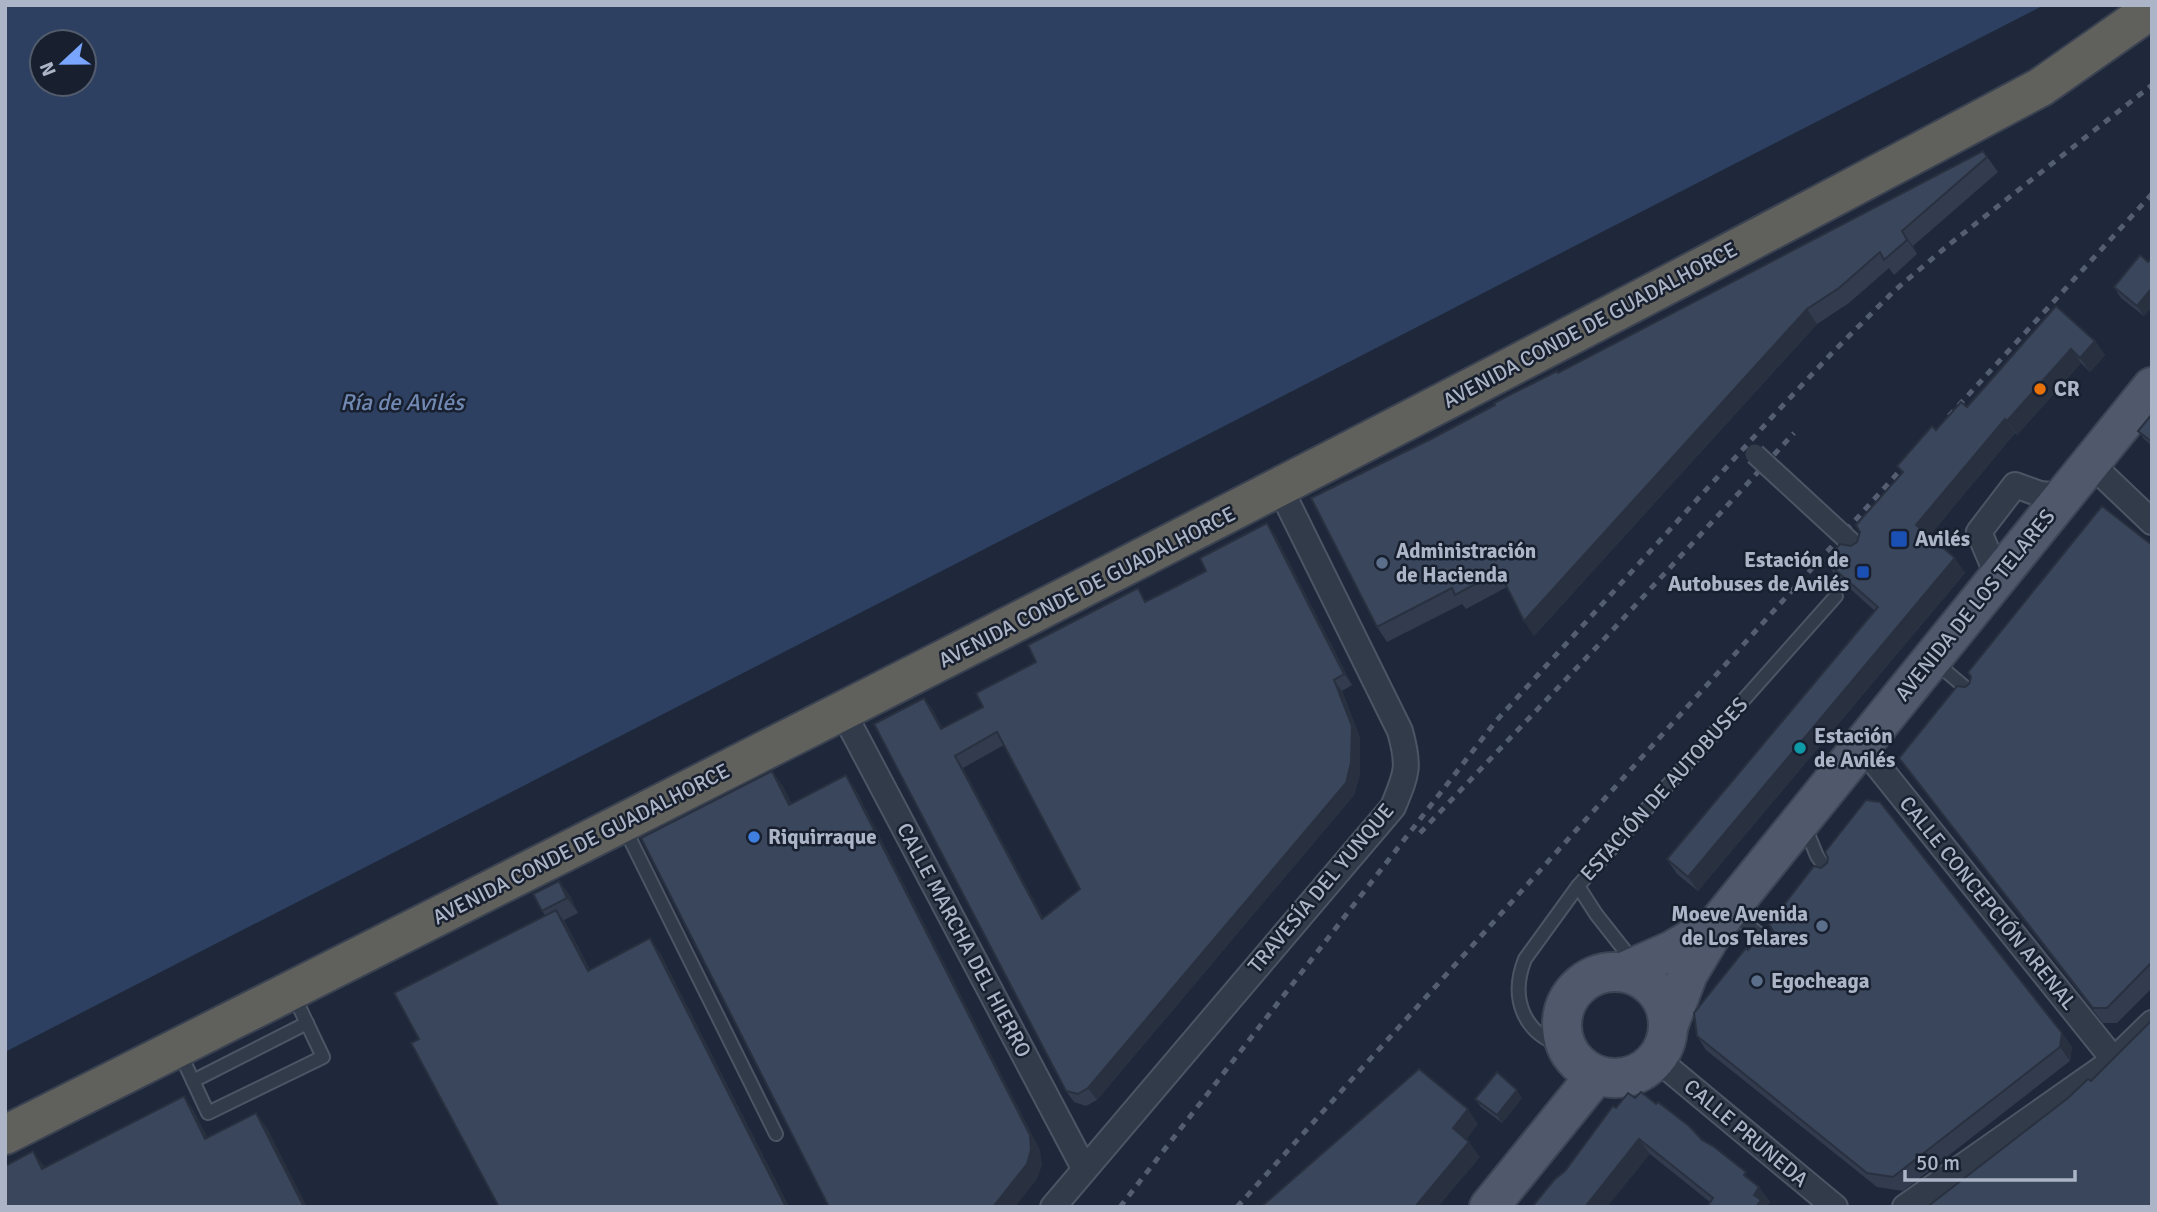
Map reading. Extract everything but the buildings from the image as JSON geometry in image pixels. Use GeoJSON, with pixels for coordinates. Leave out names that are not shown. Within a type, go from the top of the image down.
{"type":"FeatureCollection","features":[{"type":"Feature","properties":{"kind":"highway","name":"AVENIDA CONDE DE GUADALHORCE"},"geometry":{"type":"LineString","coordinates":[[5,1135],[185,1064],[299,1007],[622,824],[1280,488],[2041,87],[2152,9]]}},
{"type":"Feature","properties":{"kind":"main road","name":"AVENIDA DE LOS TELARES"},"geometry":{"type":"LineString","coordinates":[[1647,986],[1688,974],[1724,917],[2152,387]]}},
{"type":"Feature","properties":{"kind":"main road","name":"AVENIDA DE LOS TELARES"},"geometry":{"type":"LineString","coordinates":[[1647,986],[1724,917]]}},
{"type":"Feature","properties":{"kind":"main road"},"geometry":{"type":"LineString","coordinates":[[1606,972],[1647,986],[1649,1067],[1633,1076],[1614,1078],[1596,1075],[1578,1062],[1567,1047],[1562,1029],[1566,1006],[1575,991],[1589,979],[1606,972]]}},
{"type":"Feature","properties":{"kind":"main road"},"geometry":{"type":"LineString","coordinates":[[1546,1137],[1567,1047]]}},
{"type":"Feature","properties":{"kind":"main road"},"geometry":{"type":"LineString","coordinates":[[1489,1207],[1596,1075]]}},
{"type":"Feature","properties":{"kind":"street"},"geometry":{"type":"LineString","coordinates":[[1755,454],[1858,549]]}},
{"type":"Feature","properties":{"kind":"street"},"geometry":{"type":"LineString","coordinates":[[2090,463],[2152,522]]}},
{"type":"Feature","properties":{"kind":"street","name":"TRAVESÍA DEL YUNQUE"},"geometry":{"type":"LineString","coordinates":[[1053,1207],[1393,807],[1406,775],[1406,754],[1400,731],[1280,488]]}},
{"type":"Feature","properties":{"kind":"street","name":"CALLE MARCHA DEL HIERRO"},"geometry":{"type":"LineString","coordinates":[[843,712],[1084,1168]]}},
{"type":"Feature","properties":{"kind":"street","name":"CALLE CONCEPCIÓN ARENAL"},"geometry":{"type":"LineString","coordinates":[[1862,746],[2114,1060]]}},
{"type":"Feature","properties":{"kind":"street","name":"CALLE PRUNEDA"},"geometry":{"type":"LineString","coordinates":[[1647,986],[1835,1207]]}},
{"type":"Feature","properties":{"kind":"street"},"geometry":{"type":"LineString","coordinates":[[1905,1207],[2114,1060],[2152,1023]]}},
{"type":"Feature","properties":{"kind":"lane","name":"ESTACIÓN DE AUTOBUSES"},"geometry":{"type":"LineString","coordinates":[[1647,986],[1578,886],[1836,596]]}},
{"type":"Feature","properties":{"kind":"lane"},"geometry":{"type":"LineString","coordinates":[[1932,659],[1973,694]]}},
{"type":"Feature","properties":{"kind":"lane"},"geometry":{"type":"LineString","coordinates":[[1802,820],[1817,856],[1829,873]]}},
{"type":"Feature","properties":{"kind":"lane"},"geometry":{"type":"LineString","coordinates":[[622,824],[776,1134]]}},
{"type":"Feature","properties":{"kind":"lane"},"geometry":{"type":"LineString","coordinates":[[1567,1047],[1543,1038],[1533,1028],[1524,1016],[1517,988],[1525,959],[1578,886]]}},
{"type":"Feature","properties":{"kind":"lane"},"geometry":{"type":"LineString","coordinates":[[1724,917],[1774,944]]}},
{"type":"Feature","properties":{"kind":"lane"},"geometry":{"type":"LineString","coordinates":[[185,1064],[208,1113],[323,1056],[299,1007]]}},
{"type":"Feature","properties":{"kind":"water","name":"Ría de Avilés"},"geometry":{"type":"Polygon","coordinates":[[[5,5],[2044,5],[5,1052],[5,5]]]}},
{"type":"Feature","properties":{"kind":"railway"},"geometry":{"type":"LineString","coordinates":[[1120,1207],[1496,721],[1773,416],[1894,291],[2152,85]]}},
{"type":"Feature","properties":{"kind":"railway"},"geometry":{"type":"LineString","coordinates":[[1949,416],[2152,194]]}},
{"type":"Feature","properties":{"kind":"railway"},"geometry":{"type":"LineString","coordinates":[[1420,833],[1794,433]]}},
{"type":"Feature","properties":{"kind":"railway"},"geometry":{"type":"LineString","coordinates":[[1237,1207],[1914,455]]}},
{"type":"Feature","properties":{"kind":"place","name":"CR"},"geometry":{"type":"Point","coordinates":[2040,389]}},
{"type":"Feature","properties":{"kind":"place","name":"Avilés"},"geometry":{"type":"Point","coordinates":[1899,539]}},
{"type":"Feature","properties":{"kind":"place","name":"Administración de Hacienda"},"geometry":{"type":"Point","coordinates":[1382,563]}},
{"type":"Feature","properties":{"kind":"place","name":"Estación de Autobuses de Avilés"},"geometry":{"type":"Point","coordinates":[1863,572]}},
{"type":"Feature","properties":{"kind":"place","name":"Estación de Avilés"},"geometry":{"type":"Point","coordinates":[1800,748]}},
{"type":"Feature","properties":{"kind":"place","name":"Riquirraque"},"geometry":{"type":"Point","coordinates":[754,837]}},
{"type":"Feature","properties":{"kind":"place","name":"Moeve Avenida de Los Telares"},"geometry":{"type":"Point","coordinates":[1822,926]}},
{"type":"Feature","properties":{"kind":"place","name":"Egocheaga"},"geometry":{"type":"Point","coordinates":[1757,981]}}]}
